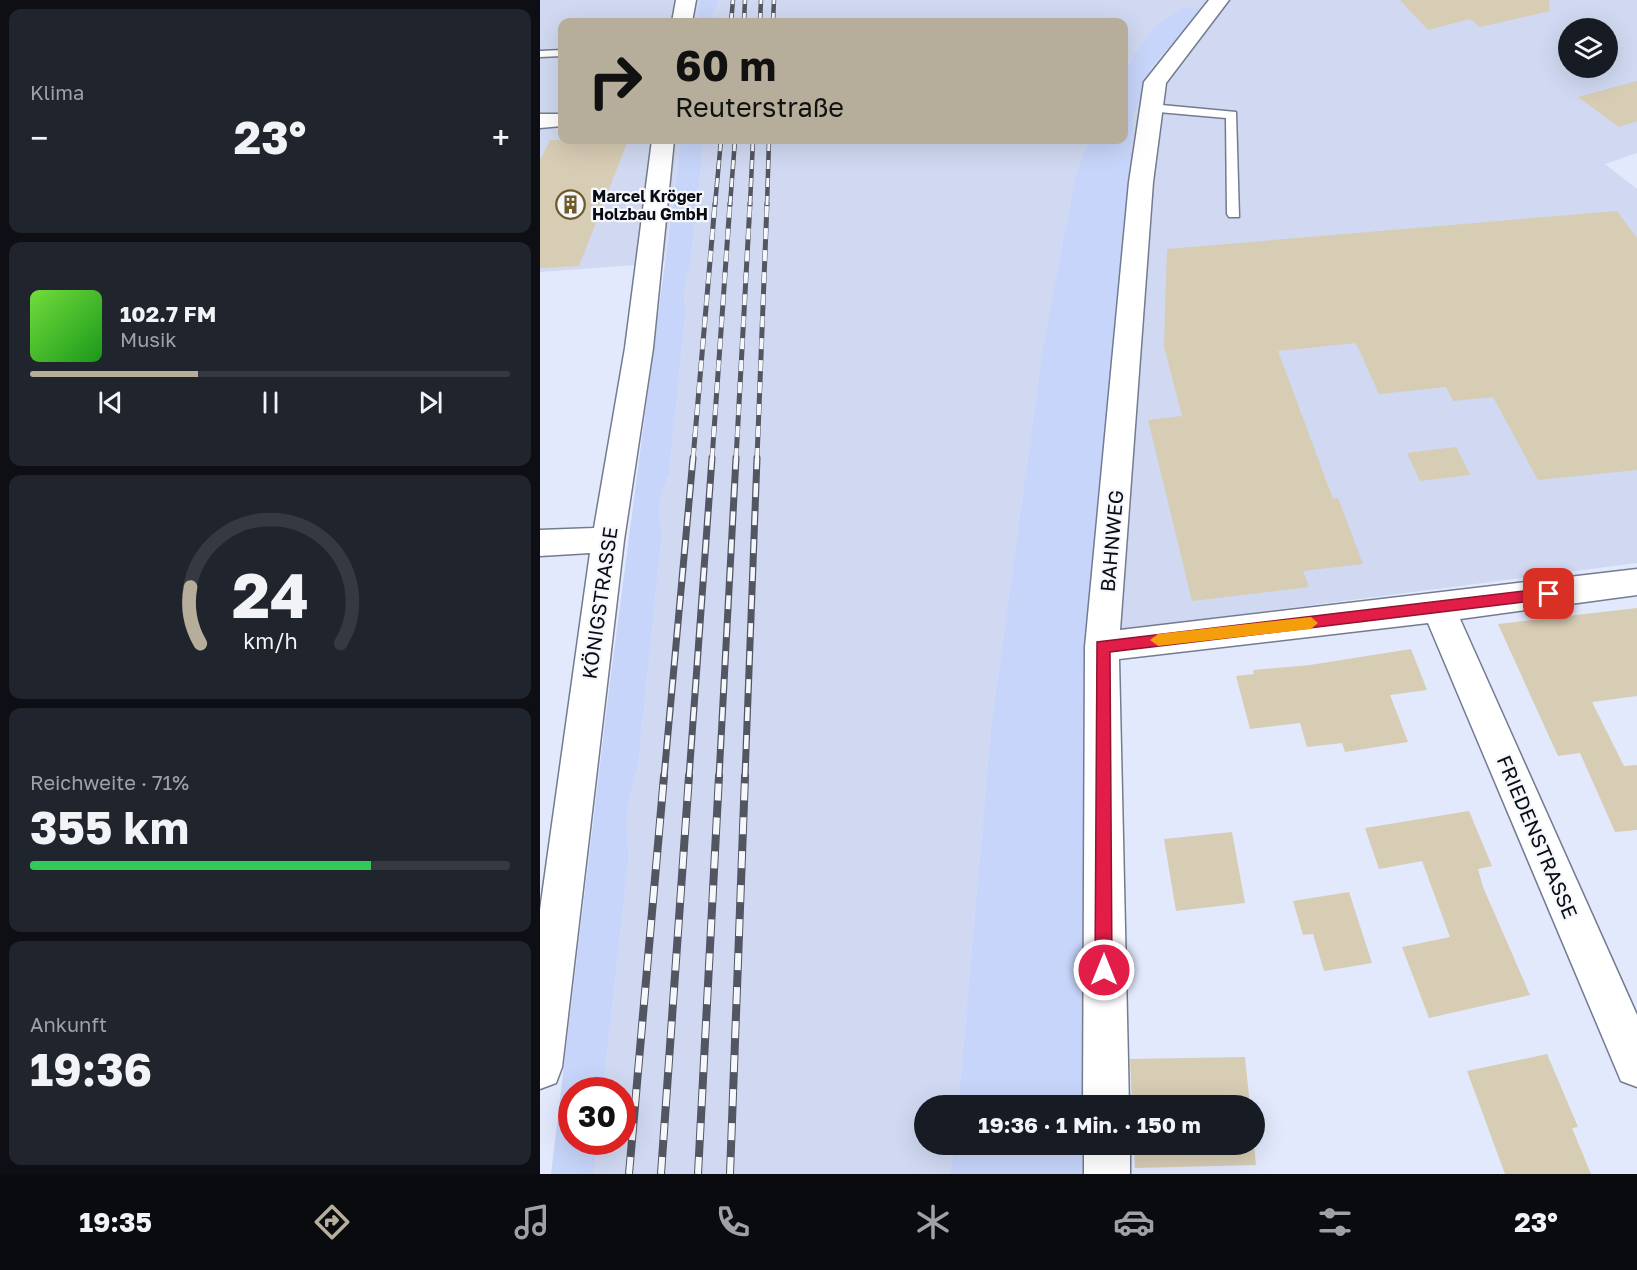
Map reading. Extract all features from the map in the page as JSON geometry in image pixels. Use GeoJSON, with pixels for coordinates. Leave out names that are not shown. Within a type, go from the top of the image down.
{"type":"FeatureCollection","features":[{"type":"Feature","properties":{"kind":"street"},"geometry":{"type":"LineString","coordinates":[[683,18],[686,0]]}},
{"type":"Feature","properties":{"kind":"street","name":"BAHNWEG"},"geometry":{"type":"LineString","coordinates":[[1106,1095],[1102,647],[1141,182],[1155,82],[1219,0]]}},
{"type":"Feature","properties":{"kind":"street"},"geometry":{"type":"LineString","coordinates":[[540,121],[558,120]]}},
{"type":"Feature","properties":{"kind":"street","name":"KÖNIGSTRASSE"},"geometry":{"type":"LineString","coordinates":[[540,1067],[608,540],[639,348],[663,144]]}},
{"type":"Feature","properties":{"kind":"street"},"geometry":{"type":"LineString","coordinates":[[540,543],[608,540]]}},
{"type":"Feature","properties":{"kind":"street"},"geometry":{"type":"LineString","coordinates":[[1102,647],[1438,608],[1637,582]]}},
{"type":"Feature","properties":{"kind":"street","name":"FRIEDENSTRASSE"},"geometry":{"type":"LineString","coordinates":[[1438,608],[1632,1040]]}},
{"type":"Feature","properties":{"kind":"street"},"geometry":{"type":"LineString","coordinates":[[1107,1155],[1107,1174]]}},
{"type":"Feature","properties":{"kind":"lane"},"geometry":{"type":"LineString","coordinates":[[540,54],[558,53]]}},
{"type":"Feature","properties":{"kind":"lane"},"geometry":{"type":"LineString","coordinates":[[1151,108],[1232,115],[1234,214]]}},
{"type":"Feature","properties":{"kind":"shaded area"},"geometry":{"type":"Polygon","coordinates":[[[540,0],[700,0],[698,18],[558,18],[558,144],[680,144],[664,263],[540,272],[540,0]]]}},
{"type":"Feature","properties":{"kind":"shaded area"},"geometry":{"type":"Polygon","coordinates":[[[700,0],[719,0],[713,15],[714,18],[698,18],[700,0]]]}},
{"type":"Feature","properties":{"kind":"shaded area"},"geometry":{"type":"Polygon","coordinates":[[[719,0],[1637,0],[1637,153],[1605,164],[1637,189],[1637,563],[1097,633],[1134,114],[1152,66],[1205,10],[1131,60],[1128,65],[1128,18],[714,18],[713,15],[719,0]]]}},
{"type":"Feature","properties":{"kind":"shaded area"},"geometry":{"type":"Polygon","coordinates":[[[1184,7],[1205,9],[1152,66],[1134,115],[1116,373],[1085,1095],[959,1095],[991,727],[1043,345],[1076,173],[1087,144],[1128,144],[1128,65],[1151,30],[1184,7]]]}},
{"type":"Feature","properties":{"kind":"shaded area"},"geometry":{"type":"Polygon","coordinates":[[[680,144],[702,144],[703,148],[690,269],[684,288],[686,308],[669,475],[660,503],[659,517],[662,533],[638,768],[627,810],[629,854],[604,1077],[563,1077],[610,682],[680,144]]]}},
{"type":"Feature","properties":{"kind":"shaded area"},"geometry":{"type":"Polygon","coordinates":[[[702,144],[1087,144],[1076,173],[1043,345],[991,727],[959,1095],[914,1095],[914,1155],[953,1155],[950,1174],[594,1174],[596,1155],[636,1155],[636,1077],[604,1077],[629,854],[625,826],[627,797],[638,768],[662,533],[657,514],[660,494],[669,475],[686,308],[683,295],[684,282],[690,269],[703,148],[702,144]]]}},
{"type":"Feature","properties":{"kind":"shaded area"},"geometry":{"type":"Polygon","coordinates":[[[558,1116],[558,1155],[596,1155],[594,1174],[551,1174],[558,1116]]]}},
{"type":"Feature","properties":{"kind":"shaded area"},"geometry":{"type":"Polygon","coordinates":[[[953,1155],[1085,1155],[1085,1174],[950,1174],[953,1155]]]}},
{"type":"Feature","properties":{"kind":"building"},"geometry":{"type":"Polygon","coordinates":[[[1400,0],[1549,0],[1550,11],[1480,27],[1470,19],[1428,30],[1400,0]]]}},
{"type":"Feature","properties":{"kind":"building"},"geometry":{"type":"Polygon","coordinates":[[[1637,81],[1637,121],[1619,127],[1578,97],[1637,81]]]}},
{"type":"Feature","properties":{"kind":"building","name":"Marcel Kröger Holzbau GmbH"},"geometry":{"type":"Polygon","coordinates":[[[550,140],[558,140],[558,144],[626,144],[579,266],[540,268],[540,160],[550,140]]]}},
{"type":"Feature","properties":{"kind":"building"},"geometry":{"type":"Polygon","coordinates":[[[1617,211],[1637,238],[1637,470],[1538,480],[1493,397],[1453,401],[1446,387],[1379,394],[1356,343],[1278,351],[1333,499],[1338,498],[1363,564],[1303,571],[1309,587],[1192,601],[1148,420],[1182,416],[1164,346],[1167,249],[1617,211]]]}},
{"type":"Feature","properties":{"kind":"building"},"geometry":{"type":"Polygon","coordinates":[[[1456,447],[1470,475],[1420,481],[1407,453],[1456,447]]]}},
{"type":"Feature","properties":{"kind":"building"},"geometry":{"type":"Polygon","coordinates":[[[1637,608],[1637,696],[1592,702],[1624,766],[1637,765],[1637,830],[1615,832],[1580,753],[1558,756],[1498,624],[1637,608]]]}},
{"type":"Feature","properties":{"kind":"building"},"geometry":{"type":"Polygon","coordinates":[[[1411,649],[1427,690],[1390,695],[1408,742],[1345,752],[1342,743],[1307,747],[1300,723],[1250,729],[1236,676],[1254,674],[1253,670],[1310,665],[1411,649]]]}},
{"type":"Feature","properties":{"kind":"building"},"geometry":{"type":"Polygon","coordinates":[[[1469,811],[1492,866],[1478,869],[1483,887],[1530,995],[1429,1018],[1402,947],[1450,937],[1422,861],[1379,869],[1365,828],[1469,811]]]}},
{"type":"Feature","properties":{"kind":"building"},"geometry":{"type":"Polygon","coordinates":[[[1232,832],[1245,903],[1176,911],[1164,839],[1232,832]]]}},
{"type":"Feature","properties":{"kind":"building"},"geometry":{"type":"Polygon","coordinates":[[[1349,892],[1372,963],[1324,971],[1313,934],[1303,935],[1293,901],[1349,892]]]}},
{"type":"Feature","properties":{"kind":"building"},"geometry":{"type":"Polygon","coordinates":[[[1547,1054],[1578,1127],[1572,1128],[1591,1174],[1505,1174],[1467,1071],[1547,1054]]]}},
{"type":"Feature","properties":{"kind":"building"},"geometry":{"type":"Polygon","coordinates":[[[1245,1057],[1249,1095],[1132,1095],[1130,1059],[1245,1057]]]}},
{"type":"Feature","properties":{"kind":"building"},"geometry":{"type":"Polygon","coordinates":[[[1134,1155],[1255,1155],[1256,1165],[1135,1168],[1134,1155]]]}},
{"type":"Feature","properties":{"kind":"railway"},"geometry":{"type":"LineString","coordinates":[[731,18],[733,0]]}},
{"type":"Feature","properties":{"kind":"railway"},"geometry":{"type":"LineString","coordinates":[[744,18],[745,0]]}},
{"type":"Feature","properties":{"kind":"railway"},"geometry":{"type":"LineString","coordinates":[[760,18],[761,0]]}},
{"type":"Feature","properties":{"kind":"railway"},"geometry":{"type":"LineString","coordinates":[[773,18],[774,0]]}},
{"type":"Feature","properties":{"kind":"railway"},"geometry":{"type":"LineString","coordinates":[[715,205],[721,144]]}},
{"type":"Feature","properties":{"kind":"railway"},"geometry":{"type":"LineString","coordinates":[[730,205],[735,144]]}},
{"type":"Feature","properties":{"kind":"railway"},"geometry":{"type":"LineString","coordinates":[[750,205],[753,144]]}},
{"type":"Feature","properties":{"kind":"railway"},"geometry":{"type":"LineString","coordinates":[[767,205],[769,144]]}},
{"type":"Feature","properties":{"kind":"railway"},"geometry":{"type":"LineString","coordinates":[[693,459],[715,203]]}},
{"type":"Feature","properties":{"kind":"railway"},"geometry":{"type":"LineString","coordinates":[[712,459],[730,203]]}},
{"type":"Feature","properties":{"kind":"railway"},"geometry":{"type":"LineString","coordinates":[[736,459],[750,203]]}},
{"type":"Feature","properties":{"kind":"railway"},"geometry":{"type":"LineString","coordinates":[[757,459],[767,203]]}},
{"type":"Feature","properties":{"kind":"railway"},"geometry":{"type":"LineString","coordinates":[[664,777],[693,458]]}},
{"type":"Feature","properties":{"kind":"railway"},"geometry":{"type":"LineString","coordinates":[[689,777],[712,458]]}},
{"type":"Feature","properties":{"kind":"railway"},"geometry":{"type":"LineString","coordinates":[[719,777],[736,458]]}},
{"type":"Feature","properties":{"kind":"railway"},"geometry":{"type":"LineString","coordinates":[[745,777],[757,458]]}},
{"type":"Feature","properties":{"kind":"railway"},"geometry":{"type":"LineString","coordinates":[[629,1174],[664,776]]}},
{"type":"Feature","properties":{"kind":"railway"},"geometry":{"type":"LineString","coordinates":[[661,1174],[689,776]]}},
{"type":"Feature","properties":{"kind":"railway"},"geometry":{"type":"LineString","coordinates":[[698,1174],[719,776]]}},
{"type":"Feature","properties":{"kind":"railway"},"geometry":{"type":"LineString","coordinates":[[730,1174],[745,776]]}},
{"type":"Feature","properties":{"kind":"slow traffic"},"geometry":{"type":"LineString","coordinates":[[1158,640],[1311,623]]}},
{"type":"Feature","properties":{"kind":"place","name":"Marcel Kröger Holzbau GmbH"},"geometry":{"type":"Point","coordinates":[571,205]}},
{"type":"Feature","properties":{"kind":"route"},"geometry":{"type":"LineString","coordinates":[[1104,970],[1102,647],[1549,594]]}}]}
